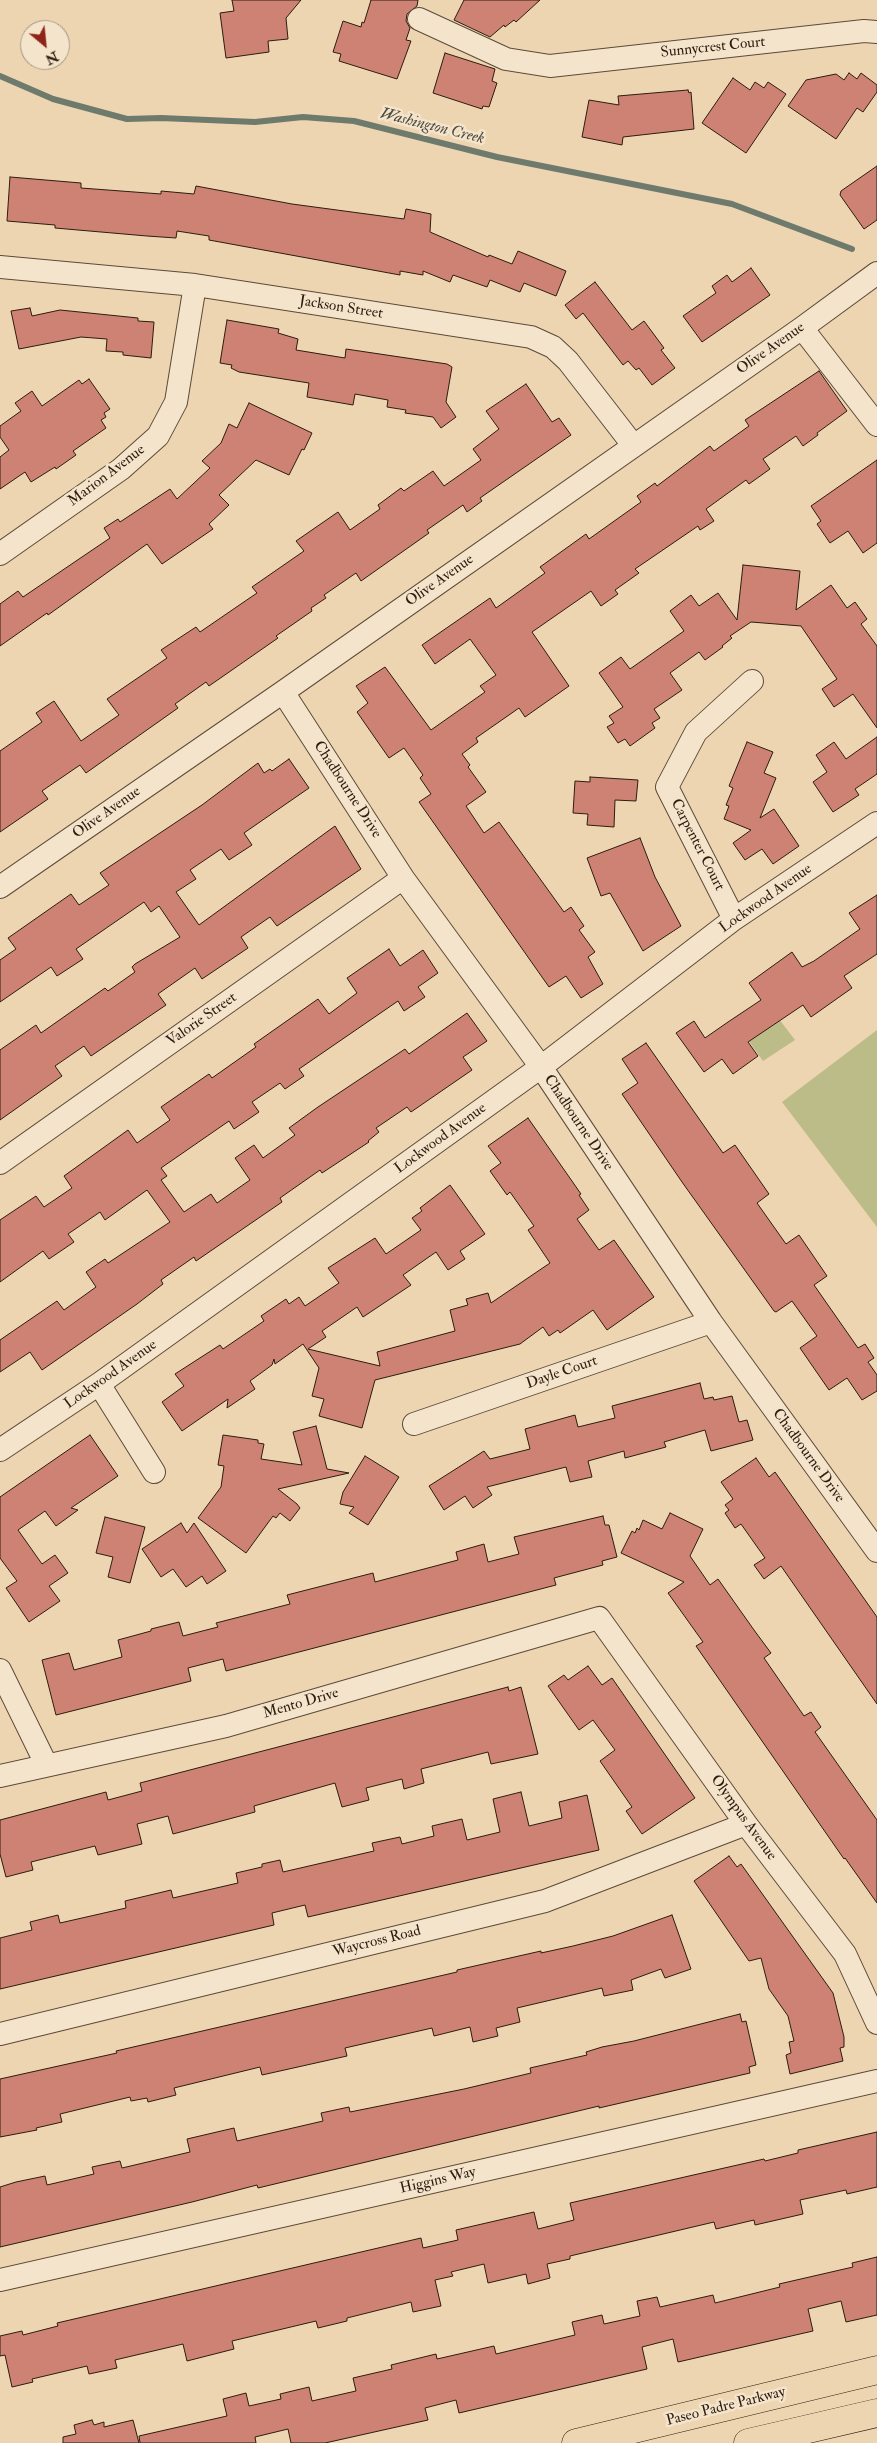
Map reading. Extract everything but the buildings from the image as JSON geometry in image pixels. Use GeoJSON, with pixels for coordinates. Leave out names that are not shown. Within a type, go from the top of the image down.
{"type":"FeatureCollection","features":[{"type":"Feature","properties":{"kind":"main road","name":"Paseo Padre Parkway"},"geometry":{"type":"LineString","coordinates":[[576,2443],[877,2370]]}},
{"type":"Feature","properties":{"kind":"main road"},"geometry":{"type":"LineString","coordinates":[[748,2443],[877,2413]]}},
{"type":"Feature","properties":{"kind":"street","name":"Sunnycrest Court"},"geometry":{"type":"LineString","coordinates":[[419,19],[506,59],[550,66],[864,31],[877,32]]}},
{"type":"Feature","properties":{"kind":"street","name":"Jackson Street"},"geometry":{"type":"LineString","coordinates":[[0,267],[195,285],[531,337],[553,347],[568,360],[633,445]]}},
{"type":"Feature","properties":{"kind":"street","name":"Olive Avenue"},"geometry":{"type":"LineString","coordinates":[[0,887],[283,692],[802,328],[877,273]]}},
{"type":"Feature","properties":{"kind":"street","name":"Marion Avenue"},"geometry":{"type":"LineString","coordinates":[[0,554],[121,469],[158,436],[176,402],[195,285]]}},
{"type":"Feature","properties":{"kind":"street"},"geometry":{"type":"LineString","coordinates":[[802,328],[877,425]]}},
{"type":"Feature","properties":{"kind":"street","name":"Carpenter Court"},"geometry":{"type":"LineString","coordinates":[[734,919],[667,788],[696,732],[752,681]]}},
{"type":"Feature","properties":{"kind":"street","name":"Chadbourne Drive"},"geometry":{"type":"LineString","coordinates":[[283,692],[403,878],[541,1067],[711,1322],[877,1551]]}},
{"type":"Feature","properties":{"kind":"street","name":"Lockwood Avenue"},"geometry":{"type":"LineString","coordinates":[[0,1450],[99,1384],[541,1067],[734,919],[877,823]]}},
{"type":"Feature","properties":{"kind":"street","name":"Valorie Street"},"geometry":{"type":"LineString","coordinates":[[0,1163],[403,878]]}},
{"type":"Feature","properties":{"kind":"street","name":"Dayle Court"},"geometry":{"type":"LineString","coordinates":[[414,1424],[711,1322]]}},
{"type":"Feature","properties":{"kind":"street"},"geometry":{"type":"LineString","coordinates":[[99,1384],[154,1472]]}},
{"type":"Feature","properties":{"kind":"street","name":"Mento Drive"},"geometry":{"type":"LineString","coordinates":[[0,1776],[46,1764],[226,1726],[599,1618]]}},
{"type":"Feature","properties":{"kind":"street","name":"Olympus Avenue"},"geometry":{"type":"LineString","coordinates":[[599,1618],[746,1824],[845,1954],[877,2023]]}},
{"type":"Feature","properties":{"kind":"street"},"geometry":{"type":"LineString","coordinates":[[0,1670],[46,1764]]}},
{"type":"Feature","properties":{"kind":"street","name":"Waycross Road"},"geometry":{"type":"LineString","coordinates":[[0,2034],[546,1901],[746,1824]]}},
{"type":"Feature","properties":{"kind":"street","name":"Higgins Way"},"geometry":{"type":"LineString","coordinates":[[0,2280],[877,2081]]}},
{"type":"Feature","properties":{"kind":"green space"},"geometry":{"type":"Polygon","coordinates":[[[779,1019],[795,1040],[763,1061],[748,1040],[779,1019]]]}},
{"type":"Feature","properties":{"kind":"green space"},"geometry":{"type":"Polygon","coordinates":[[[877,1030],[877,1227],[782,1102],[877,1030]]]}},
{"type":"Feature","properties":{"kind":"waterway","name":"Washington Creek"},"geometry":{"type":"LineString","coordinates":[[0,76],[53,99],[127,119],[161,118],[255,122],[303,117],[354,121],[497,157],[732,204],[852,249]]}}]}
